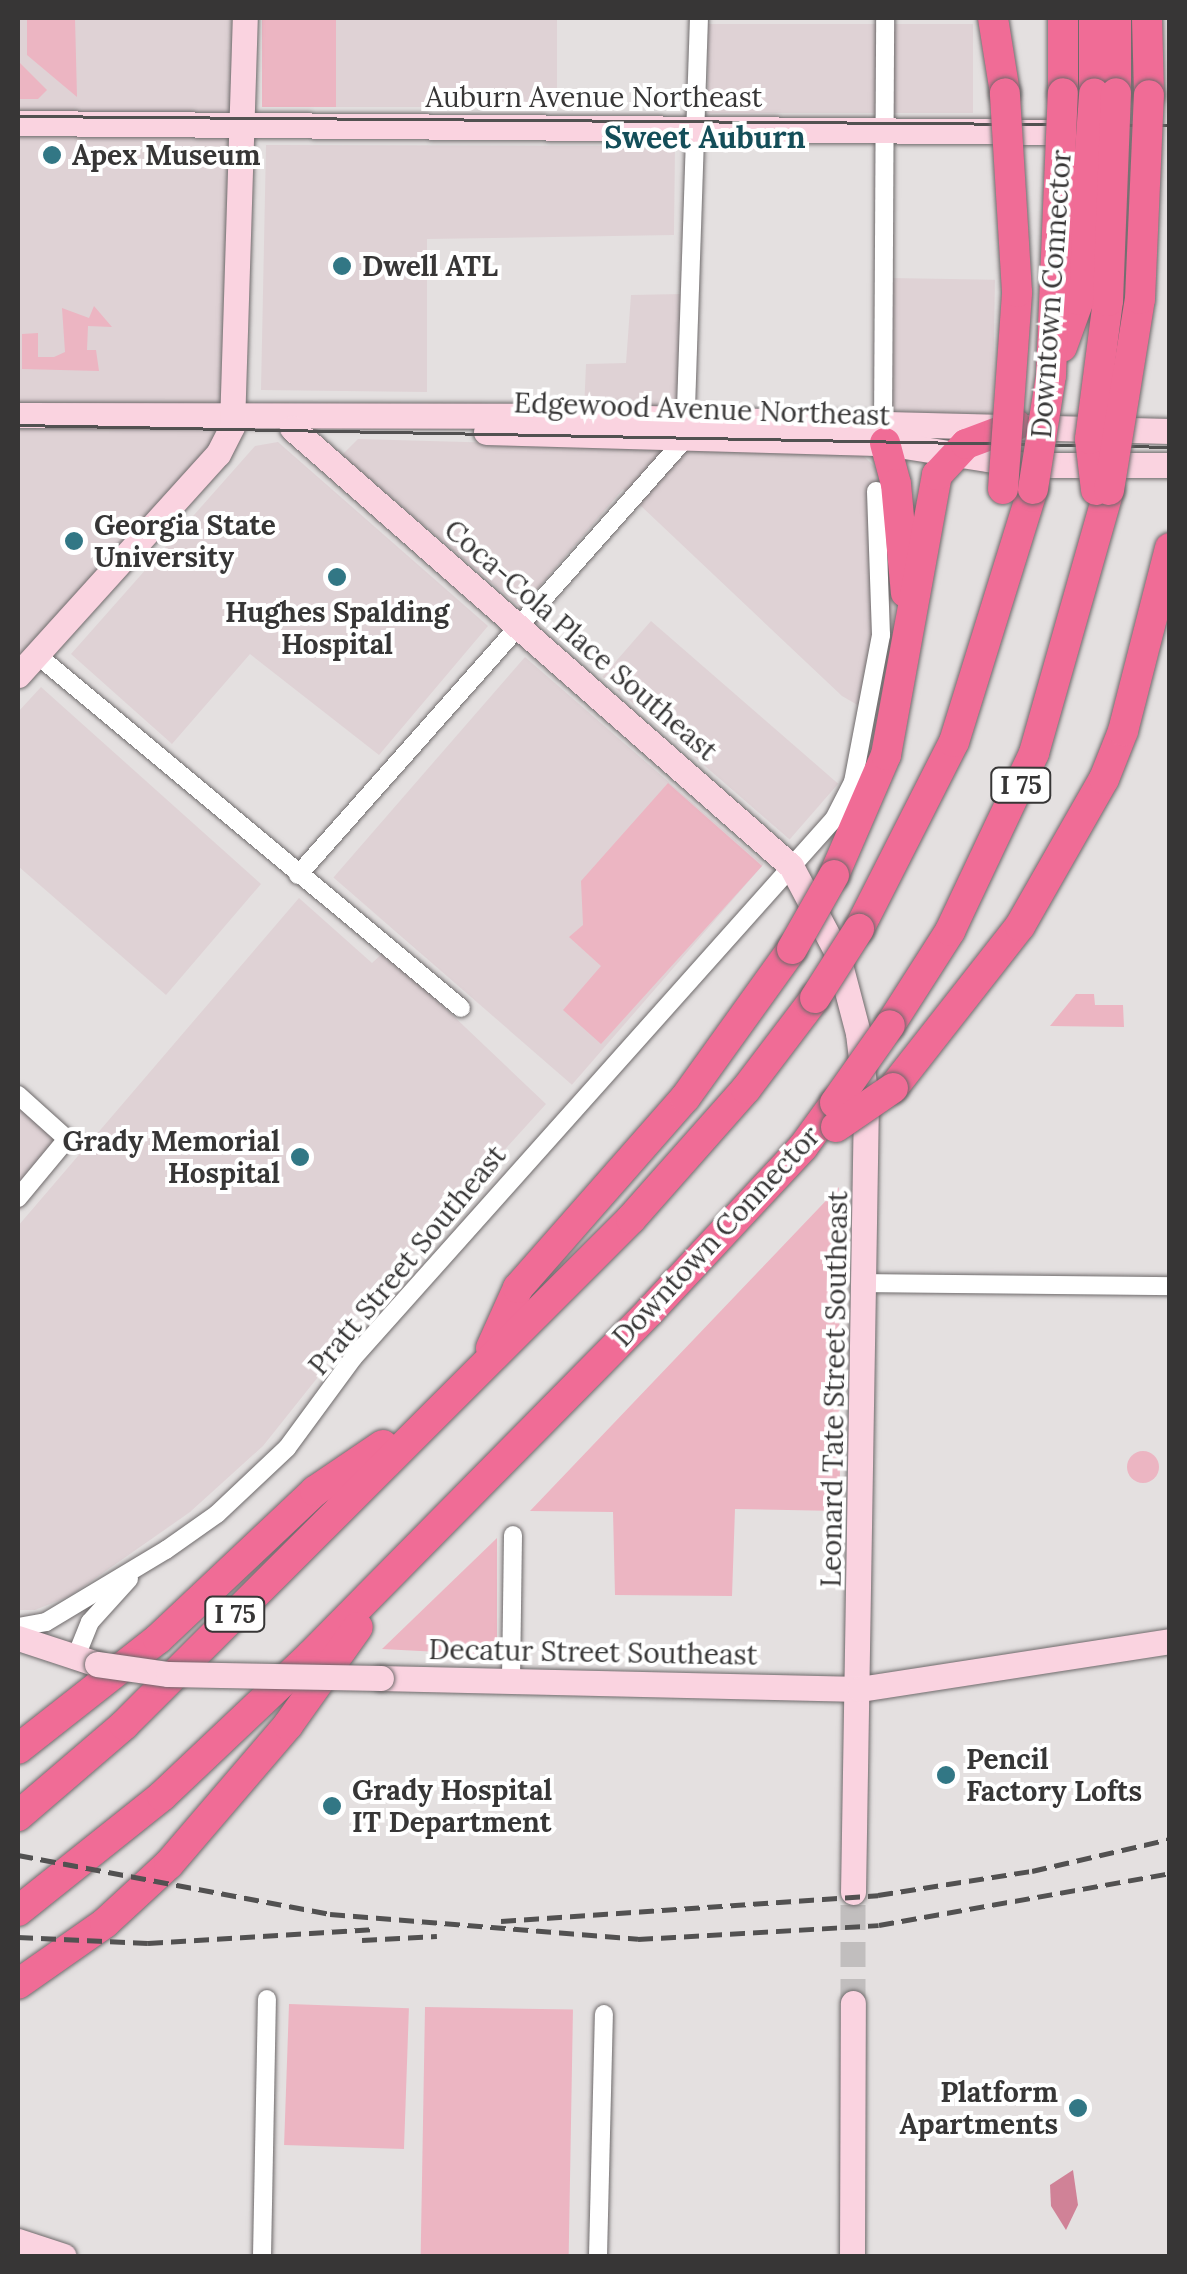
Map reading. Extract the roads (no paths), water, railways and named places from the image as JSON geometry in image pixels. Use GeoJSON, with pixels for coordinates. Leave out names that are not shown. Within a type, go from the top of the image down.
{"type":"FeatureCollection","features":[{"type":"Feature","properties":{"kind":"highway"},"geometry":{"type":"LineString","coordinates":[[993,18],[1005,92],[1017,292],[1018,489]]}},
{"type":"Feature","properties":{"kind":"highway","name":"Downtown Connector"},"geometry":{"type":"LineString","coordinates":[[1018,489],[1051,375],[1091,93],[1063,18]]}},
{"type":"Feature","properties":{"kind":"highway"},"geometry":{"type":"LineString","coordinates":[[1094,18],[1091,93],[1108,302],[1090,439],[1103,490]]}},
{"type":"Feature","properties":{"kind":"highway"},"geometry":{"type":"LineString","coordinates":[[1091,93],[1116,18]]}},
{"type":"Feature","properties":{"kind":"highway"},"geometry":{"type":"LineString","coordinates":[[1103,490],[1142,283],[1149,92],[1147,18]]}},
{"type":"Feature","properties":{"kind":"highway"},"geometry":{"type":"LineString","coordinates":[[1149,92],[1168,54],[1170,30]]}},
{"type":"Feature","properties":{"kind":"highway"},"geometry":{"type":"LineString","coordinates":[[483,1366],[518,1288],[685,1098],[792,949],[834,875],[886,755],[937,476],[953,455],[978,437],[1017,425]]}},
{"type":"Feature","properties":{"kind":"highway"},"geometry":{"type":"LineString","coordinates":[[883,433],[904,558],[905,655]]}},
{"type":"Feature","properties":{"kind":"highway","name":"I 75"},"geometry":{"type":"LineString","coordinates":[[18,1816],[124,1726],[699,1145],[815,998],[859,929],[954,742],[1009,574],[1018,489]]}},
{"type":"Feature","properties":{"kind":"highway","name":"Downtown Connector"},"geometry":{"type":"LineString","coordinates":[[18,1911],[177,1783],[417,1548],[836,1115],[950,931],[1016,796],[1100,523],[1103,490]]}},
{"type":"Feature","properties":{"kind":"highway"},"geometry":{"type":"LineString","coordinates":[[836,1115],[893,1088],[1020,926],[1104,778],[1123,731],[1170,548]]}},
{"type":"Feature","properties":{"kind":"highway"},"geometry":{"type":"LineString","coordinates":[[18,1749],[158,1639],[316,1491],[444,1404]]}},
{"type":"Feature","properties":{"kind":"highway"},"geometry":{"type":"LineString","coordinates":[[18,1984],[105,1923],[169,1864],[288,1725],[417,1548]]}},
{"type":"Feature","properties":{"kind":"main road"},"geometry":{"type":"LineString","coordinates":[[18,675],[218,454],[234,418],[246,18]]}},
{"type":"Feature","properties":{"kind":"main road","name":"Auburn Avenue Northeast"},"geometry":{"type":"LineString","coordinates":[[18,123],[1170,132]]}},
{"type":"Feature","properties":{"kind":"main road","name":"Edgewood Avenue Northeast"},"geometry":{"type":"LineString","coordinates":[[18,415],[234,418],[256,412],[686,429],[883,433],[1017,425],[1170,431]]}},
{"type":"Feature","properties":{"kind":"main road","name":"Edgewood Avenue Northeast"},"geometry":{"type":"LineString","coordinates":[[234,418],[255,429],[686,429]]}},
{"type":"Feature","properties":{"kind":"main road","name":"Coca-Cola Place Southeast"},"geometry":{"type":"LineString","coordinates":[[292,428],[791,866]]}},
{"type":"Feature","properties":{"kind":"main road"},"geometry":{"type":"LineString","coordinates":[[331,460],[342,429]]}},
{"type":"Feature","properties":{"kind":"main road","name":"Edgewood Avenue Northeast"},"geometry":{"type":"LineString","coordinates":[[883,433],[953,455],[1025,466],[1170,465]]}},
{"type":"Feature","properties":{"kind":"main road","name":"Leonard Tate Street Southeast"},"geometry":{"type":"LineString","coordinates":[[791,866],[837,953],[858,1033],[866,1101],[860,1689],[853,1892]]}},
{"type":"Feature","properties":{"kind":"main road","name":"Decatur Street Southeast"},"geometry":{"type":"LineString","coordinates":[[18,1638],[86,1662],[168,1674],[511,1678],[860,1689],[1170,1641]]}},
{"type":"Feature","properties":{"kind":"main road"},"geometry":{"type":"LineString","coordinates":[[852,2256],[853,2003]]}},
{"type":"Feature","properties":{"kind":"main road"},"geometry":{"type":"LineString","coordinates":[[18,2241],[64,2256]]}},
{"type":"Feature","properties":{"kind":"street"},"geometry":{"type":"LineString","coordinates":[[298,876],[521,628],[686,429],[699,18]]}},
{"type":"Feature","properties":{"kind":"street"},"geometry":{"type":"LineString","coordinates":[[883,433],[885,18]]}},
{"type":"Feature","properties":{"kind":"street","name":"Pratt Street Southeast"},"geometry":{"type":"LineString","coordinates":[[18,1627],[46,1622],[142,1564],[217,1514],[287,1448],[353,1358],[834,820],[853,782],[880,634],[876,491]]}},
{"type":"Feature","properties":{"kind":"street"},"geometry":{"type":"LineString","coordinates":[[36,654],[461,1008]]}},
{"type":"Feature","properties":{"kind":"street"},"geometry":{"type":"LineString","coordinates":[[18,1095],[67,1139],[18,1198]]}},
{"type":"Feature","properties":{"kind":"street"},"geometry":{"type":"LineString","coordinates":[[866,1283],[1170,1286]]}},
{"type":"Feature","properties":{"kind":"street"},"geometry":{"type":"LineString","coordinates":[[511,1678],[514,1535]]}},
{"type":"Feature","properties":{"kind":"street"},"geometry":{"type":"LineString","coordinates":[[86,1662],[90,1622],[142,1564]]}},
{"type":"Feature","properties":{"kind":"street"},"geometry":{"type":"LineString","coordinates":[[262,2256],[267,1999]]}},
{"type":"Feature","properties":{"kind":"street"},"geometry":{"type":"LineString","coordinates":[[598,2256],[604,2014]]}},
{"type":"Feature","properties":{"kind":"tunnel"},"geometry":{"type":"LineString","coordinates":[[853,1892],[853,2003]]}},
{"type":"Feature","properties":{"kind":"tram line"},"geometry":{"type":"LineString","coordinates":[[18,116],[1170,125]]}},
{"type":"Feature","properties":{"kind":"tram line"},"geometry":{"type":"LineString","coordinates":[[18,425],[1170,447]]}},
{"type":"Feature","properties":{"kind":"railway"},"geometry":{"type":"LineString","coordinates":[[501,1921],[878,1895],[1032,1871],[1170,1839]]}},
{"type":"Feature","properties":{"kind":"railway"},"geometry":{"type":"LineString","coordinates":[[18,1855],[330,1914],[638,1939],[879,1925],[1170,1873]]}},
{"type":"Feature","properties":{"kind":"railway"},"geometry":{"type":"LineString","coordinates":[[18,1937],[148,1943],[376,1929]]}},
{"type":"Feature","properties":{"kind":"railway"},"geometry":{"type":"LineString","coordinates":[[362,1940],[437,1936]]}},
{"type":"Feature","properties":{"kind":"place","name":"Apex Museum"},"geometry":{"type":"Point","coordinates":[52,155]}},
{"type":"Feature","properties":{"kind":"place","name":"Dwell ATL"},"geometry":{"type":"Point","coordinates":[342,266]}},
{"type":"Feature","properties":{"kind":"place","name":"Georgia State University"},"geometry":{"type":"Point","coordinates":[74,541]}},
{"type":"Feature","properties":{"kind":"place","name":"Hughes Spalding Hospital"},"geometry":{"type":"Point","coordinates":[337,577]}},
{"type":"Feature","properties":{"kind":"place","name":"Grady Memorial Hospital"},"geometry":{"type":"Point","coordinates":[300,1157]}},
{"type":"Feature","properties":{"kind":"place","name":"Pencil Factory Lofts"},"geometry":{"type":"Point","coordinates":[946,1775]}},
{"type":"Feature","properties":{"kind":"place","name":"Grady Hospital IT Department"},"geometry":{"type":"Point","coordinates":[332,1806]}},
{"type":"Feature","properties":{"kind":"place","name":"Platform Apartments"},"geometry":{"type":"Point","coordinates":[1078,2108]}},
{"type":"Feature","properties":{"kind":"district","name":"Sweet Auburn"},"geometry":{"type":"Point","coordinates":[705,137]}}]}
